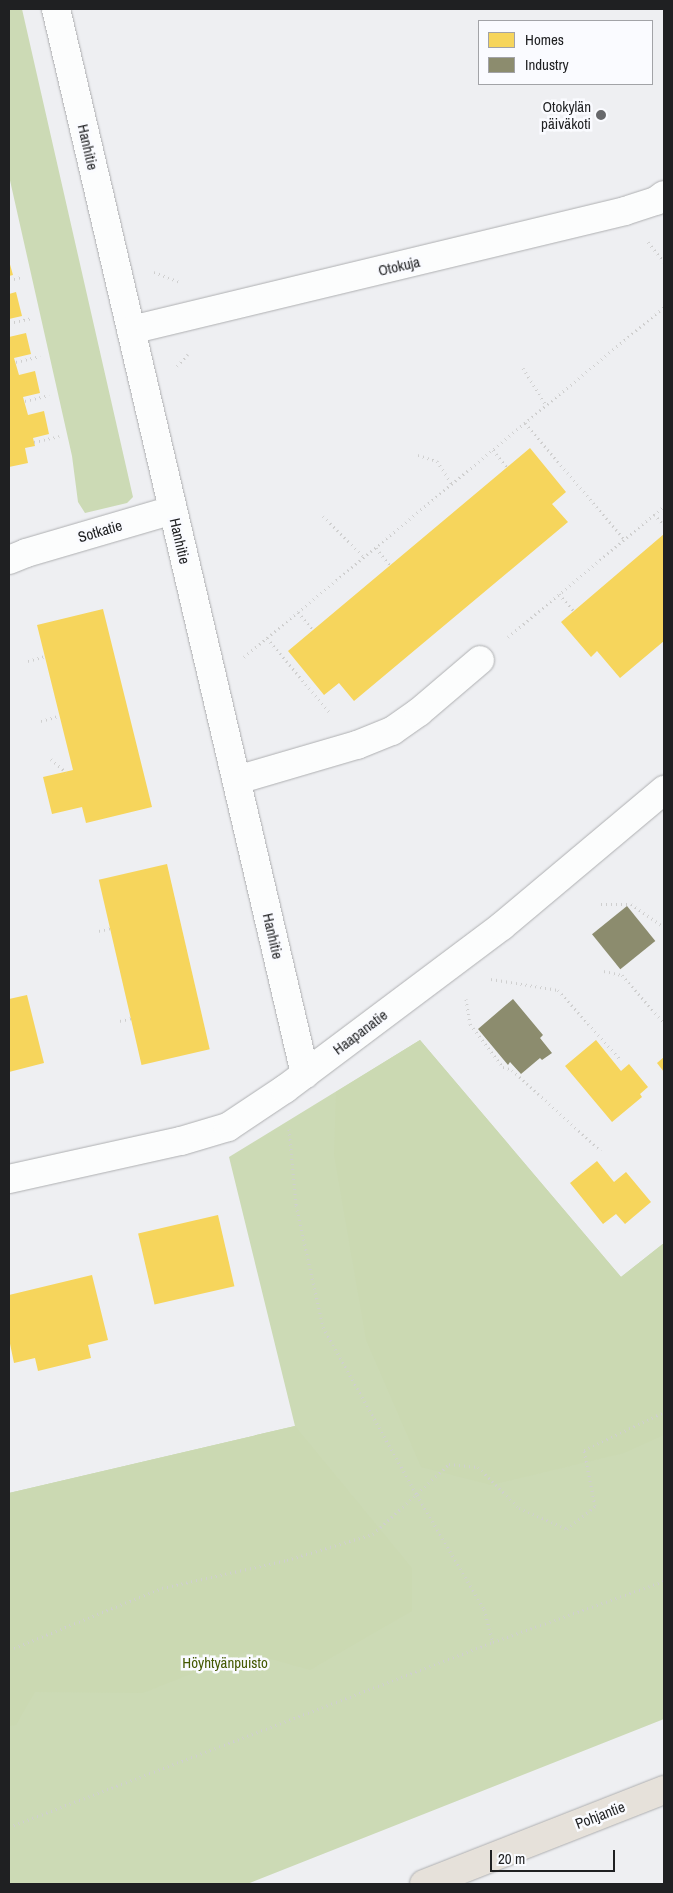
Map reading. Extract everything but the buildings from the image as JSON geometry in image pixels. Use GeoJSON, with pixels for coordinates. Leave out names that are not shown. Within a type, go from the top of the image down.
{"type":"FeatureCollection","features":[{"type":"Feature","properties":{"kind":"highway","name":"Pohjantie"},"geometry":{"type":"LineString","coordinates":[[424,1884],[664,1790]]}},
{"type":"Feature","properties":{"kind":"street","name":"Hanhitie"},"geometry":{"type":"LineString","coordinates":[[56,9],[237,780],[295,1081]]}},
{"type":"Feature","properties":{"kind":"street","name":"Otokuja"},"geometry":{"type":"LineString","coordinates":[[131,330],[625,211],[656,201],[664,195]]}},
{"type":"Feature","properties":{"kind":"street","name":"Sotkatie"},"geometry":{"type":"LineString","coordinates":[[15,554],[173,510]]}},
{"type":"Feature","properties":{"kind":"street"},"geometry":{"type":"LineString","coordinates":[[237,780],[356,745],[392,730],[419,712],[480,660]]}},
{"type":"Feature","properties":{"kind":"street","name":"Haapanatie"},"geometry":{"type":"LineString","coordinates":[[9,1179],[181,1141],[228,1127],[295,1081],[502,926],[664,790]]}},
{"type":"Feature","properties":{"kind":"path"},"geometry":{"type":"LineString","coordinates":[[9,280],[22,277]]}},
{"type":"Feature","properties":{"kind":"path"},"geometry":{"type":"LineString","coordinates":[[243,658],[664,307]]}},
{"type":"Feature","properties":{"kind":"path"},"geometry":{"type":"LineString","coordinates":[[9,323],[32,318]]}},
{"type":"Feature","properties":{"kind":"path"},"geometry":{"type":"LineString","coordinates":[[16,362],[40,356]]}},
{"type":"Feature","properties":{"kind":"path"},"geometry":{"type":"LineString","coordinates":[[523,368],[546,406]]}},
{"type":"Feature","properties":{"kind":"path"},"geometry":{"type":"LineString","coordinates":[[25,401],[49,396]]}},
{"type":"Feature","properties":{"kind":"path"},"geometry":{"type":"LineString","coordinates":[[525,423],[624,539]]}},
{"type":"Feature","properties":{"kind":"path"},"geometry":{"type":"LineString","coordinates":[[34,442],[59,436]]}},
{"type":"Feature","properties":{"kind":"path"},"geometry":{"type":"LineString","coordinates":[[493,450],[507,467]]}},
{"type":"Feature","properties":{"kind":"path"},"geometry":{"type":"LineString","coordinates":[[418,455],[437,461],[452,484]]}},
{"type":"Feature","properties":{"kind":"path"},"geometry":{"type":"LineString","coordinates":[[480,660],[664,506]]}},
{"type":"Feature","properties":{"kind":"path"},"geometry":{"type":"LineString","coordinates":[[654,514],[664,525]]}},
{"type":"Feature","properties":{"kind":"path"},"geometry":{"type":"LineString","coordinates":[[323,516],[364,557]]}},
{"type":"Feature","properties":{"kind":"path"},"geometry":{"type":"LineString","coordinates":[[376,548],[390,565]]}},
{"type":"Feature","properties":{"kind":"path"},"geometry":{"type":"LineString","coordinates":[[559,594],[574,611]]}},
{"type":"Feature","properties":{"kind":"path"},"geometry":{"type":"LineString","coordinates":[[298,612],[313,630]]}},
{"type":"Feature","properties":{"kind":"path"},"geometry":{"type":"LineString","coordinates":[[267,638],[356,745]]}},
{"type":"Feature","properties":{"kind":"path"},"geometry":{"type":"LineString","coordinates":[[28,661],[45,656]]}},
{"type":"Feature","properties":{"kind":"path"},"geometry":{"type":"LineString","coordinates":[[41,721],[60,716]]}},
{"type":"Feature","properties":{"kind":"path"},"geometry":{"type":"LineString","coordinates":[[51,759],[66,772]]}},
{"type":"Feature","properties":{"kind":"path"},"geometry":{"type":"LineString","coordinates":[[601,904],[631,904],[664,927]]}},
{"type":"Feature","properties":{"kind":"path"},"geometry":{"type":"LineString","coordinates":[[99,931],[111,928]]}},
{"type":"Feature","properties":{"kind":"path"},"geometry":{"type":"LineString","coordinates":[[604,971],[622,975],[664,1024]]}},
{"type":"Feature","properties":{"kind":"path"},"geometry":{"type":"LineString","coordinates":[[482,977],[558,990],[620,1059]]}},
{"type":"Feature","properties":{"kind":"path"},"geometry":{"type":"LineString","coordinates":[[465,991],[470,1024],[503,1067],[512,1070],[601,1151]]}},
{"type":"Feature","properties":{"kind":"path"},"geometry":{"type":"LineString","coordinates":[[120,1021],[132,1018]]}},
{"type":"Feature","properties":{"kind":"path"},"geometry":{"type":"LineString","coordinates":[[295,1081],[296,1206],[323,1327],[417,1495],[484,1609],[493,1642]]}},
{"type":"Feature","properties":{"kind":"path"},"geometry":{"type":"LineString","coordinates":[[9,1648],[14,1648],[162,1588],[287,1560],[373,1534],[449,1464],[478,1468],[519,1508],[567,1528],[595,1506],[584,1450],[664,1412]]}},
{"type":"Feature","properties":{"kind":"path"},"geometry":{"type":"LineString","coordinates":[[9,1827],[493,1642],[664,1581]]}},
{"type":"Feature","properties":{"kind":"green space"},"geometry":{"type":"Polygon","coordinates":[[[9,9],[22,9],[133,497],[127,503],[85,513],[78,502],[72,456],[9,176],[9,9]]]}},
{"type":"Feature","properties":{"kind":"green space","name":"Höyhtyänpuisto"},"geometry":{"type":"Polygon","coordinates":[[[420,1040],[621,1277],[664,1243],[664,1719],[247,1884],[9,1884],[9,1493],[295,1426],[229,1157],[420,1040]]]}},
{"type":"Feature","properties":{"kind":"green space"},"geometry":{"type":"Polygon","coordinates":[[[420,1040],[621,1277],[664,1243],[664,1435],[624,1453],[491,1485],[421,1467],[366,1340],[334,1155],[336,1092],[420,1040]]]}},
{"type":"Feature","properties":{"kind":"green space"},"geometry":{"type":"Polygon","coordinates":[[[295,1426],[412,1568],[412,1611],[310,1670],[246,1652],[143,1693],[35,1692],[16,1725],[9,1726],[9,1493],[295,1426]]]}},
{"type":"Feature","properties":{"kind":"place","name":"Otokylän päiväkoti"},"geometry":{"type":"Point","coordinates":[601,115]}}]}
